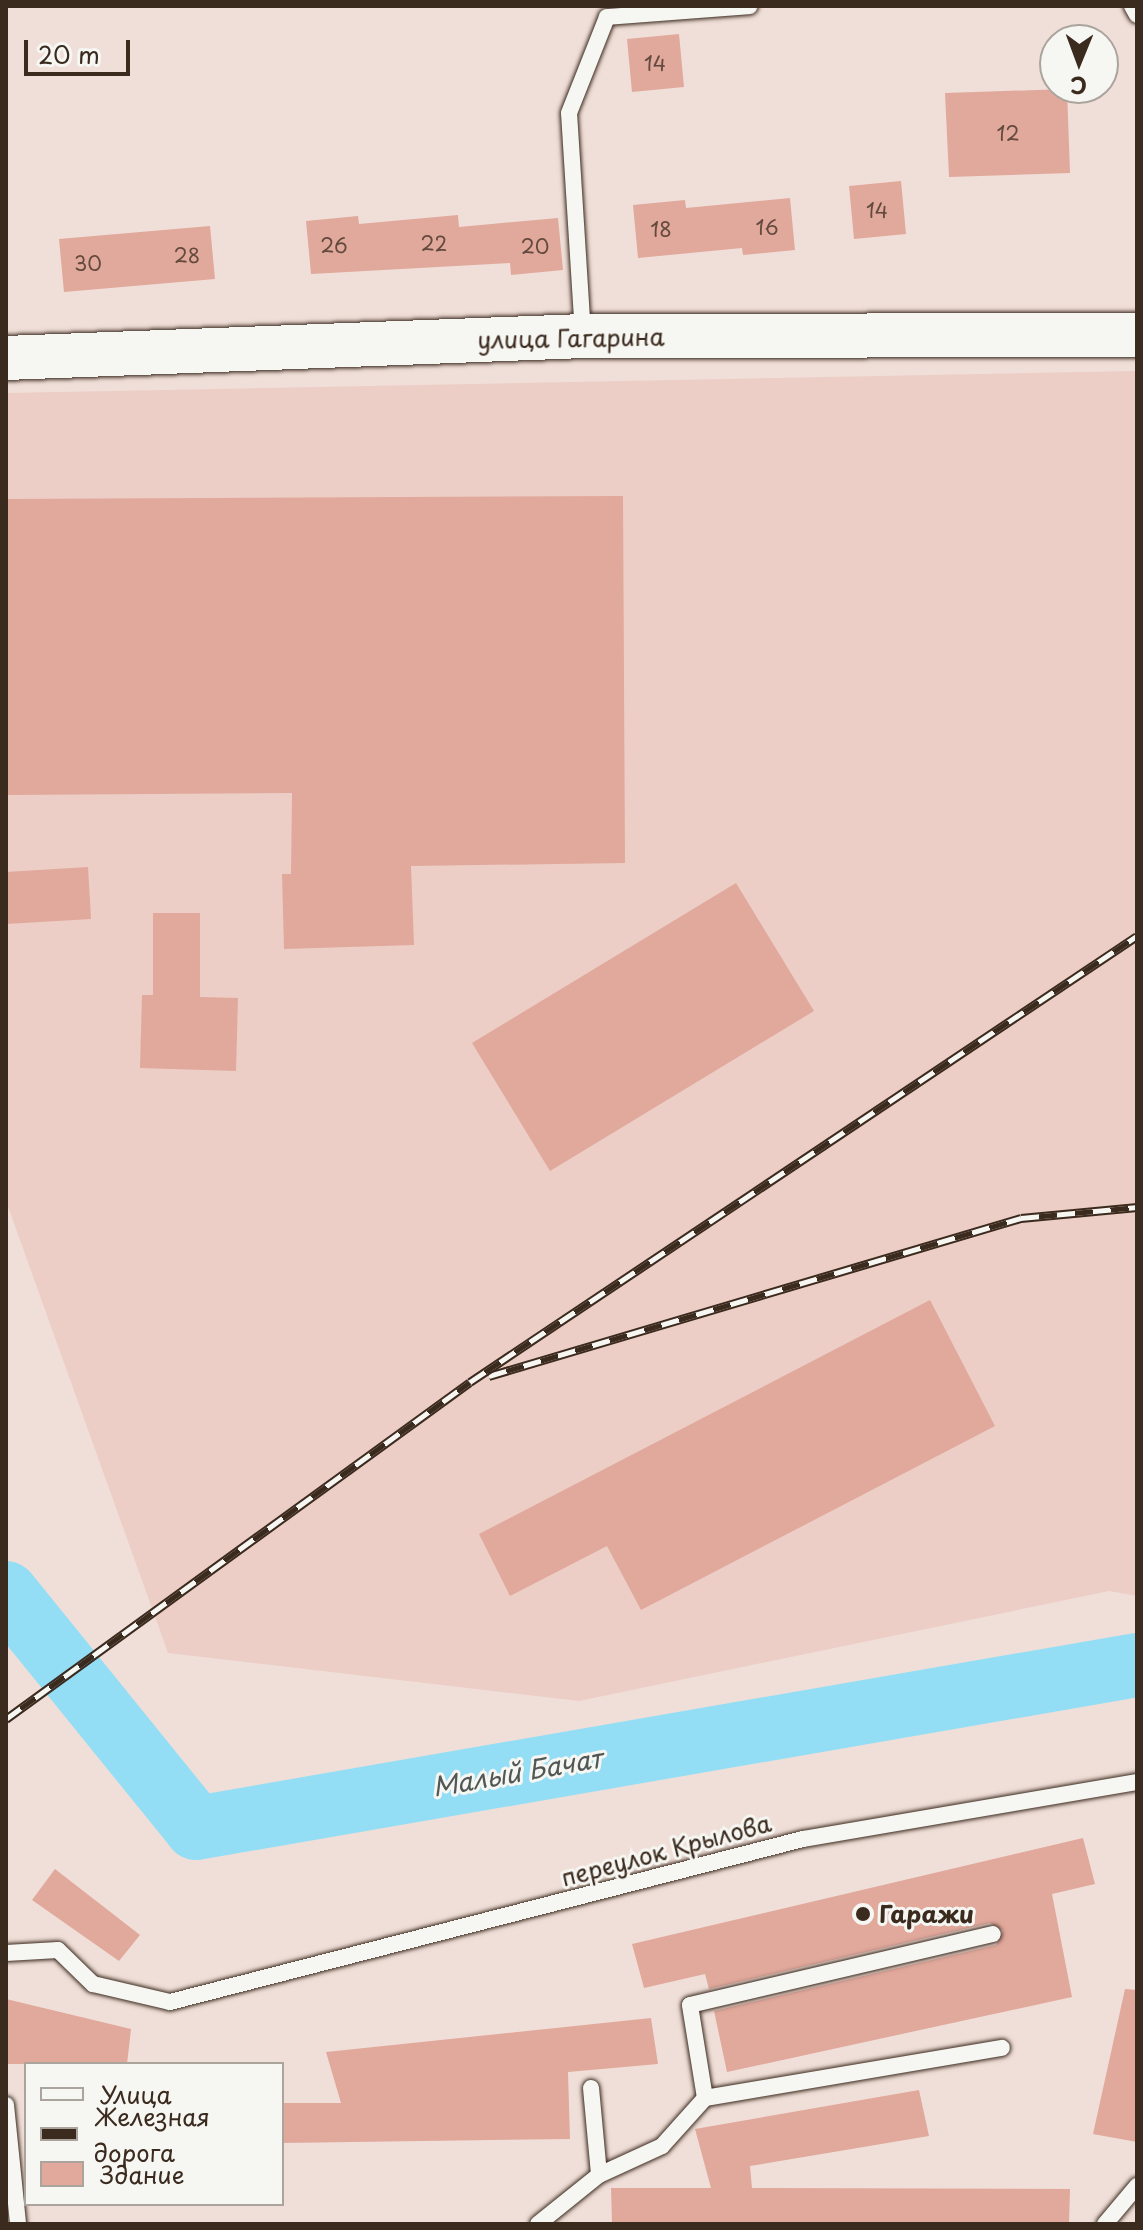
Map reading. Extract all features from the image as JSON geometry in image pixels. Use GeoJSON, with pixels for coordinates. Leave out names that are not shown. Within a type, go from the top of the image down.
{"type":"FeatureCollection","features":[{"type":"Feature","properties":{"kind":"street","name":"улица Гагарина"},"geometry":{"type":"LineString","coordinates":[[6,358],[584,336],[1137,335]]}},
{"type":"Feature","properties":{"kind":"lane"},"geometry":{"type":"LineString","coordinates":[[584,336],[569,113],[604,11],[750,6]]}},
{"type":"Feature","properties":{"kind":"lane"},"geometry":{"type":"LineString","coordinates":[[1132,6],[1137,15]]}},
{"type":"Feature","properties":{"kind":"lane","name":"переулок Крылова"},"geometry":{"type":"LineString","coordinates":[[6,1953],[58,1950],[93,1984],[170,2002],[803,1839],[1137,1782]]}},
{"type":"Feature","properties":{"kind":"lane"},"geometry":{"type":"LineString","coordinates":[[705,2098],[690,2005],[993,1934]]}},
{"type":"Feature","properties":{"kind":"lane"},"geometry":{"type":"LineString","coordinates":[[538,2224],[599,2175],[662,2146],[705,2098],[1002,2048]]}},
{"type":"Feature","properties":{"kind":"lane"},"geometry":{"type":"LineString","coordinates":[[591,2088],[599,2175]]}},
{"type":"Feature","properties":{"kind":"lane"},"geometry":{"type":"LineString","coordinates":[[6,2105],[18,2224]]}},
{"type":"Feature","properties":{"kind":"lane"},"geometry":{"type":"LineString","coordinates":[[1105,2224],[1137,2186]]}},
{"type":"Feature","properties":{"kind":"shaded area"},"geometry":{"type":"Polygon","coordinates":[[[1137,371],[1137,1596],[1109,1591],[579,1701],[168,1653],[6,1201],[6,393],[1137,371]]]}},
{"type":"Feature","properties":{"kind":"building"},"geometry":{"type":"Polygon","coordinates":[[[679,34],[684,87],[632,92],[627,39],[679,34]]]}},
{"type":"Feature","properties":{"kind":"building"},"geometry":{"type":"Polygon","coordinates":[[[1039,90],[1039,104],[1068,104],[1070,173],[949,177],[945,93],[1039,90]]]}},
{"type":"Feature","properties":{"kind":"building"},"geometry":{"type":"Polygon","coordinates":[[[901,181],[906,234],[854,239],[849,186],[901,181]]]}},
{"type":"Feature","properties":{"kind":"building"},"geometry":{"type":"Polygon","coordinates":[[[790,198],[795,250],[743,255],[742,248],[638,258],[633,205],[685,200],[686,208],[790,198]]]}},
{"type":"Feature","properties":{"kind":"building"},"geometry":{"type":"Polygon","coordinates":[[[458,215],[459,227],[558,218],[563,270],[511,275],[510,263],[311,274],[306,221],[358,216],[359,224],[458,215]]]}},
{"type":"Feature","properties":{"kind":"building"},"geometry":{"type":"Polygon","coordinates":[[[210,226],[215,279],[64,292],[59,239],[210,226]]]}},
{"type":"Feature","properties":{"kind":"building"},"geometry":{"type":"Polygon","coordinates":[[[623,496],[625,863],[411,866],[414,945],[284,949],[282,874],[291,874],[292,793],[6,795],[6,499],[623,496]]]}},
{"type":"Feature","properties":{"kind":"building"},"geometry":{"type":"Polygon","coordinates":[[[88,867],[91,919],[6,924],[6,872],[88,867]]]}},
{"type":"Feature","properties":{"kind":"building"},"geometry":{"type":"Polygon","coordinates":[[[736,883],[814,1011],[550,1171],[472,1043],[736,883]]]}},
{"type":"Feature","properties":{"kind":"building"},"geometry":{"type":"Polygon","coordinates":[[[153,913],[200,913],[200,997],[238,998],[236,1071],[140,1068],[142,995],[153,995],[153,913]]]}},
{"type":"Feature","properties":{"kind":"building"},"geometry":{"type":"Polygon","coordinates":[[[930,1300],[995,1426],[641,1610],[607,1546],[510,1596],[479,1534],[930,1300]]]}},
{"type":"Feature","properties":{"kind":"building"},"geometry":{"type":"Polygon","coordinates":[[[1083,1838],[1095,1884],[1052,1894],[1072,1997],[727,2072],[714,2011],[996,1945],[1003,1931],[990,1923],[709,1989],[705,1974],[644,1988],[632,1944],[1083,1838]]]}},
{"type":"Feature","properties":{"kind":"building"},"geometry":{"type":"Polygon","coordinates":[[[55,1869],[140,1935],[119,1961],[32,1900],[55,1869]]]}},
{"type":"Feature","properties":{"kind":"building"},"geometry":{"type":"Polygon","coordinates":[[[1125,1989],[1137,1990],[1137,2142],[1093,2134],[1125,1989]]]}},
{"type":"Feature","properties":{"kind":"building"},"geometry":{"type":"Polygon","coordinates":[[[6,1999],[131,2029],[127,2062],[6,2064],[6,1999]]]}},
{"type":"Feature","properties":{"kind":"building"},"geometry":{"type":"Polygon","coordinates":[[[651,2018],[658,2064],[568,2072],[570,2139],[284,2143],[284,2103],[341,2103],[326,2052],[651,2018]]]}},
{"type":"Feature","properties":{"kind":"building"},"geometry":{"type":"Polygon","coordinates":[[[919,2090],[929,2136],[750,2166],[752,2188],[1070,2189],[1069,2224],[612,2224],[611,2188],[711,2188],[695,2129],[919,2090]]]}},
{"type":"Feature","properties":{"kind":"waterway","name":"Малый Бачат"},"geometry":{"type":"LineString","coordinates":[[6,1593],[196,1828],[1137,1665]]}},
{"type":"Feature","properties":{"kind":"railway"},"geometry":{"type":"LineString","coordinates":[[6,1719],[470,1382],[1137,936]]}},
{"type":"Feature","properties":{"kind":"railway"},"geometry":{"type":"LineString","coordinates":[[489,1376],[1021,1218],[1137,1207]]}},
{"type":"Feature","properties":{"kind":"place","name":"Гаражи"},"geometry":{"type":"Point","coordinates":[863,1914]}}]}
